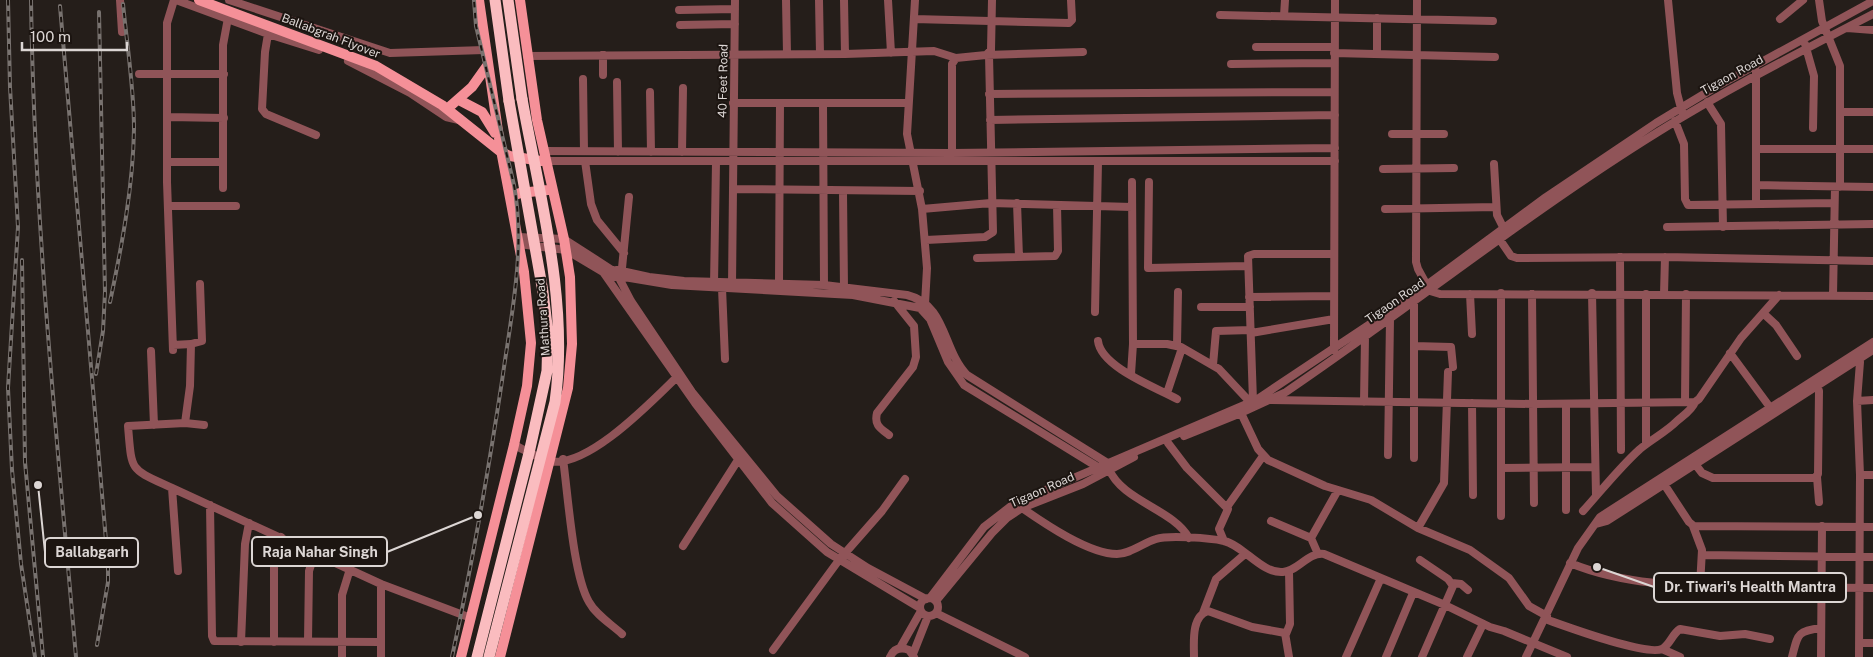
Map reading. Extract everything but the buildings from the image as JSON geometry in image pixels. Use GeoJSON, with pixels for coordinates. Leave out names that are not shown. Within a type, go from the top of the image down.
{"type":"FeatureCollection","features":[{"type":"Feature","properties":{"kind":"highway","name":"Mathura Road"},"geometry":{"type":"LineString","coordinates":[[477,657],[532,444],[547,371],[548,334],[509,101],[495,0]]}},
{"type":"Feature","properties":{"kind":"highway","name":"Mathura Road"},"geometry":{"type":"LineString","coordinates":[[489,657],[555,402],[560,366],[558,302],[522,99],[508,0]]}},
{"type":"Feature","properties":{"kind":"main road","name":"Ballabgrah Flyover"},"geometry":{"type":"LineString","coordinates":[[199,0],[370,63],[444,107],[498,147]]}},
{"type":"Feature","properties":{"kind":"main road"},"geometry":{"type":"LineString","coordinates":[[461,657],[514,444],[528,378],[531,343],[524,272],[510,197],[498,147],[479,0]]}},
{"type":"Feature","properties":{"kind":"main road"},"geometry":{"type":"LineString","coordinates":[[500,657],[568,388],[572,344],[570,287],[566,250],[536,115],[520,0]]}},
{"type":"Feature","properties":{"kind":"main road"},"geometry":{"type":"LineString","coordinates":[[444,107],[459,100],[487,66]]}},
{"type":"Feature","properties":{"kind":"main road"},"geometry":{"type":"LineString","coordinates":[[459,100],[482,112],[498,147],[510,156],[544,156]]}},
{"type":"Feature","properties":{"kind":"main road"},"geometry":{"type":"LineString","coordinates":[[496,120],[517,123],[536,115]]}},
{"type":"Feature","properties":{"kind":"main road"},"geometry":{"type":"LineString","coordinates":[[510,197],[520,192],[552,190]]}},
{"type":"Feature","properties":{"kind":"street"},"geometry":{"type":"LineString","coordinates":[[120,0],[122,32]]}},
{"type":"Feature","properties":{"kind":"street"},"geometry":{"type":"LineString","coordinates":[[200,284],[202,341],[173,347],[167,162],[169,74],[167,23],[175,0],[355,63],[410,93],[446,117],[463,122]]}},
{"type":"Feature","properties":{"kind":"street"},"geometry":{"type":"LineString","coordinates":[[229,0],[390,53],[484,50]]}},
{"type":"Feature","properties":{"kind":"street","name":"40 Feet Road"},"geometry":{"type":"LineString","coordinates":[[732,285],[735,0]]}},
{"type":"Feature","properties":{"kind":"street"},"geometry":{"type":"LineString","coordinates":[[786,0],[787,54]]}},
{"type":"Feature","properties":{"kind":"street"},"geometry":{"type":"LineString","coordinates":[[819,0],[820,54]]}},
{"type":"Feature","properties":{"kind":"street"},"geometry":{"type":"LineString","coordinates":[[844,0],[845,54]]}},
{"type":"Feature","properties":{"kind":"street"},"geometry":{"type":"LineString","coordinates":[[888,0],[891,53]]}},
{"type":"Feature","properties":{"kind":"street"},"geometry":{"type":"LineString","coordinates":[[915,0],[907,134],[920,191],[926,240],[925,311],[950,366],[964,385],[1104,468]]}},
{"type":"Feature","properties":{"kind":"street"},"geometry":{"type":"LineString","coordinates":[[926,240],[990,236],[993,232],[988,55],[992,46],[992,0]]}},
{"type":"Feature","properties":{"kind":"street"},"geometry":{"type":"LineString","coordinates":[[914,19],[1069,23],[1072,20],[1072,0]]}},
{"type":"Feature","properties":{"kind":"street"},"geometry":{"type":"LineString","coordinates":[[1284,16],[1285,0]]}},
{"type":"Feature","properties":{"kind":"street"},"geometry":{"type":"LineString","coordinates":[[1335,0],[1334,348],[1337,357]]}},
{"type":"Feature","properties":{"kind":"street"},"geometry":{"type":"LineString","coordinates":[[1417,0],[1416,262],[1428,288],[1440,294],[1620,293],[1873,296]]}},
{"type":"Feature","properties":{"kind":"street"},"geometry":{"type":"LineString","coordinates":[[1668,0],[1677,93],[1682,113],[1756,70],[1756,204]]}},
{"type":"Feature","properties":{"kind":"street"},"geometry":{"type":"LineString","coordinates":[[1780,19],[1803,0]]}},
{"type":"Feature","properties":{"kind":"street"},"geometry":{"type":"LineString","coordinates":[[1819,0],[1824,29],[1840,66],[1840,149],[1834,203],[1834,296]]}},
{"type":"Feature","properties":{"kind":"street"},"geometry":{"type":"LineString","coordinates":[[1813,128],[1814,76],[1805,44],[1824,29],[1872,1]]}},
{"type":"Feature","properties":{"kind":"street"},"geometry":{"type":"LineString","coordinates":[[679,10],[735,9]]}},
{"type":"Feature","properties":{"kind":"street","name":"Tigaon Road"},"geometry":{"type":"LineString","coordinates":[[1498,237],[1504,229],[1667,117],[1682,113],[1707,102],[1756,70],[1805,44],[1828,38],[1873,14]]}},
{"type":"Feature","properties":{"kind":"street"},"geometry":{"type":"LineString","coordinates":[[1220,15],[1335,16],[1493,21]]}},
{"type":"Feature","properties":{"kind":"street"},"geometry":{"type":"LineString","coordinates":[[223,188],[223,44],[228,18]]}},
{"type":"Feature","properties":{"kind":"street"},"geometry":{"type":"LineString","coordinates":[[1377,18],[1377,54]]}},
{"type":"Feature","properties":{"kind":"street"},"geometry":{"type":"LineString","coordinates":[[680,25],[735,24]]}},
{"type":"Feature","properties":{"kind":"street"},"geometry":{"type":"LineString","coordinates":[[1847,28],[1873,30]]}},
{"type":"Feature","properties":{"kind":"street"},"geometry":{"type":"LineString","coordinates":[[268,34],[262,109],[266,114],[316,135]]}},
{"type":"Feature","properties":{"kind":"street"},"geometry":{"type":"LineString","coordinates":[[1256,46],[1416,56],[1495,57]]}},
{"type":"Feature","properties":{"kind":"street"},"geometry":{"type":"LineString","coordinates":[[527,56],[845,54],[934,51],[956,58],[1083,52]]}},
{"type":"Feature","properties":{"kind":"street"},"geometry":{"type":"LineString","coordinates":[[603,55],[603,75]]}},
{"type":"Feature","properties":{"kind":"street"},"geometry":{"type":"LineString","coordinates":[[952,162],[952,64],[956,58]]}},
{"type":"Feature","properties":{"kind":"street"},"geometry":{"type":"LineString","coordinates":[[1231,64],[1334,63]]}},
{"type":"Feature","properties":{"kind":"street"},"geometry":{"type":"LineString","coordinates":[[139,74],[224,74]]}},
{"type":"Feature","properties":{"kind":"street"},"geometry":{"type":"LineString","coordinates":[[583,79],[584,151]]}},
{"type":"Feature","properties":{"kind":"street"},"geometry":{"type":"LineString","coordinates":[[617,82],[618,152]]}},
{"type":"Feature","properties":{"kind":"street"},"geometry":{"type":"LineString","coordinates":[[682,152],[683,88]]}},
{"type":"Feature","properties":{"kind":"street"},"geometry":{"type":"LineString","coordinates":[[650,92],[651,152]]}},
{"type":"Feature","properties":{"kind":"street"},"geometry":{"type":"LineString","coordinates":[[989,94],[1334,92]]}},
{"type":"Feature","properties":{"kind":"street"},"geometry":{"type":"LineString","coordinates":[[1707,102],[1721,124],[1723,227]]}},
{"type":"Feature","properties":{"kind":"street"},"geometry":{"type":"LineString","coordinates":[[733,103],[908,103]]}},
{"type":"Feature","properties":{"kind":"street"},"geometry":{"type":"LineString","coordinates":[[779,283],[780,103]]}},
{"type":"Feature","properties":{"kind":"street"},"geometry":{"type":"LineString","coordinates":[[823,104],[825,162],[824,285]]}},
{"type":"Feature","properties":{"kind":"street"},"geometry":{"type":"LineString","coordinates":[[1841,112],[1873,112]]}},
{"type":"Feature","properties":{"kind":"street","name":"Tigaon Road"},"geometry":{"type":"LineString","coordinates":[[931,599],[972,540],[1005,510],[1026,497],[1241,413],[1334,348],[1428,288],[1498,237],[1676,121],[1682,113]]}},
{"type":"Feature","properties":{"kind":"street"},"geometry":{"type":"LineString","coordinates":[[990,120],[1334,115]]}},
{"type":"Feature","properties":{"kind":"street"},"geometry":{"type":"LineString","coordinates":[[169,118],[224,118]]}},
{"type":"Feature","properties":{"kind":"street"},"geometry":{"type":"LineString","coordinates":[[1676,121],[1684,144],[1686,205],[1834,203]]}},
{"type":"Feature","properties":{"kind":"street"},"geometry":{"type":"LineString","coordinates":[[1392,134],[1444,134]]}},
{"type":"Feature","properties":{"kind":"street"},"geometry":{"type":"LineString","coordinates":[[544,156],[584,151],[951,153],[1335,148]]}},
{"type":"Feature","properties":{"kind":"street"},"geometry":{"type":"LineString","coordinates":[[1757,149],[1873,149]]}},
{"type":"Feature","properties":{"kind":"street"},"geometry":{"type":"LineString","coordinates":[[544,156],[584,162],[990,163],[1335,161]]}},
{"type":"Feature","properties":{"kind":"street"},"geometry":{"type":"LineString","coordinates":[[167,162],[223,162]]}},
{"type":"Feature","properties":{"kind":"street"},"geometry":{"type":"LineString","coordinates":[[584,162],[591,204],[597,220],[624,253]]}},
{"type":"Feature","properties":{"kind":"street"},"geometry":{"type":"LineString","coordinates":[[714,285],[716,162]]}},
{"type":"Feature","properties":{"kind":"street"},"geometry":{"type":"LineString","coordinates":[[1096,312],[1098,162]]}},
{"type":"Feature","properties":{"kind":"street"},"geometry":{"type":"LineString","coordinates":[[1494,164],[1496,206],[1499,222],[1504,229]]}},
{"type":"Feature","properties":{"kind":"street"},"geometry":{"type":"LineString","coordinates":[[1383,169],[1454,168]]}},
{"type":"Feature","properties":{"kind":"street"},"geometry":{"type":"LineString","coordinates":[[1131,374],[1133,344],[1132,182]]}},
{"type":"Feature","properties":{"kind":"street"},"geometry":{"type":"LineString","coordinates":[[1149,182],[1148,268],[1247,266]]}},
{"type":"Feature","properties":{"kind":"street"},"geometry":{"type":"LineString","coordinates":[[1756,185],[1873,187]]}},
{"type":"Feature","properties":{"kind":"street"},"geometry":{"type":"LineString","coordinates":[[733,189],[825,192],[920,191]]}},
{"type":"Feature","properties":{"kind":"street"},"geometry":{"type":"LineString","coordinates":[[843,192],[844,288]]}},
{"type":"Feature","properties":{"kind":"street"},"geometry":{"type":"LineString","coordinates":[[622,268],[629,197]]}},
{"type":"Feature","properties":{"kind":"street"},"geometry":{"type":"LineString","coordinates":[[922,209],[991,203],[1132,207]]}},
{"type":"Feature","properties":{"kind":"street"},"geometry":{"type":"LineString","coordinates":[[1017,203],[1019,257]]}},
{"type":"Feature","properties":{"kind":"street"},"geometry":{"type":"LineString","coordinates":[[977,258],[1056,255],[1057,205]]}},
{"type":"Feature","properties":{"kind":"street"},"geometry":{"type":"LineString","coordinates":[[168,206],[236,206]]}},
{"type":"Feature","properties":{"kind":"street"},"geometry":{"type":"LineString","coordinates":[[1385,209],[1496,206]]}},
{"type":"Feature","properties":{"kind":"street"},"geometry":{"type":"LineString","coordinates":[[1667,227],[1873,224]]}},
{"type":"Feature","properties":{"kind":"street"},"geometry":{"type":"LineString","coordinates":[[1498,237],[1511,256],[1517,258],[1665,257],[1873,261]]}},
{"type":"Feature","properties":{"kind":"street"},"geometry":{"type":"LineString","coordinates":[[518,241],[564,239],[608,273],[738,460],[772,503],[802,532],[839,560],[926,612],[1025,657]]}},
{"type":"Feature","properties":{"kind":"street"},"geometry":{"type":"LineString","coordinates":[[518,241],[566,250],[608,273],[665,285],[779,283],[824,285],[907,295],[926,302],[936,315],[957,361],[967,375],[1104,468],[1121,484],[1179,526],[1189,538]]}},
{"type":"Feature","properties":{"kind":"street"},"geometry":{"type":"LineString","coordinates":[[1257,400],[1251,331],[1248,256],[1254,254],[1334,254]]}},
{"type":"Feature","properties":{"kind":"street"},"geometry":{"type":"LineString","coordinates":[[1620,257],[1621,450]]}},
{"type":"Feature","properties":{"kind":"street"},"geometry":{"type":"LineString","coordinates":[[1664,294],[1665,257]]}},
{"type":"Feature","properties":{"kind":"street"},"geometry":{"type":"LineString","coordinates":[[608,273],[714,285],[722,288],[732,285],[853,295],[913,305],[925,311]]}},
{"type":"Feature","properties":{"kind":"street"},"geometry":{"type":"LineString","coordinates":[[618,276],[631,302],[678,376],[777,496],[817,534],[845,554],[931,599],[938,608],[926,612],[900,648],[895,650],[890,657]]}},
{"type":"Feature","properties":{"kind":"street"},"geometry":{"type":"LineString","coordinates":[[722,288],[725,359]]}},
{"type":"Feature","properties":{"kind":"street","name":"Tigaon Road"},"geometry":{"type":"LineString","coordinates":[[1257,400],[1286,392],[1414,302],[1428,288]]}},
{"type":"Feature","properties":{"kind":"street"},"geometry":{"type":"LineString","coordinates":[[1167,393],[1180,347],[1178,292]]}},
{"type":"Feature","properties":{"kind":"street"},"geometry":{"type":"LineString","coordinates":[[1501,293],[1501,516]]}},
{"type":"Feature","properties":{"kind":"street"},"geometry":{"type":"LineString","coordinates":[[1592,293],[1596,494]]}},
{"type":"Feature","properties":{"kind":"street"},"geometry":{"type":"LineString","coordinates":[[1470,294],[1472,334]]}},
{"type":"Feature","properties":{"kind":"street"},"geometry":{"type":"LineString","coordinates":[[1532,294],[1534,503]]}},
{"type":"Feature","properties":{"kind":"street"},"geometry":{"type":"LineString","coordinates":[[1646,294],[1646,444]]}},
{"type":"Feature","properties":{"kind":"street"},"geometry":{"type":"LineString","coordinates":[[1685,402],[1686,294]]}},
{"type":"Feature","properties":{"kind":"street"},"geometry":{"type":"LineString","coordinates":[[1583,511],[1596,494],[1646,444],[1671,426],[1692,407],[1730,353],[1778,295]]}},
{"type":"Feature","properties":{"kind":"street"},"geometry":{"type":"LineString","coordinates":[[1249,297],[1334,296]]}},
{"type":"Feature","properties":{"kind":"street"},"geometry":{"type":"LineString","coordinates":[[889,435],[877,426],[875,419],[877,413],[913,367],[916,357],[914,326],[894,301]]}},
{"type":"Feature","properties":{"kind":"street"},"geometry":{"type":"LineString","coordinates":[[1414,302],[1414,458]]}},
{"type":"Feature","properties":{"kind":"street"},"geometry":{"type":"LineString","coordinates":[[1201,307],[1250,307]]}},
{"type":"Feature","properties":{"kind":"street"},"geometry":{"type":"LineString","coordinates":[[1763,313],[1776,325],[1797,356]]}},
{"type":"Feature","properties":{"kind":"street"},"geometry":{"type":"LineString","coordinates":[[1213,365],[1216,332],[1251,331],[1334,319]]}},
{"type":"Feature","properties":{"kind":"street"},"geometry":{"type":"LineString","coordinates":[[1388,455],[1390,319]]}},
{"type":"Feature","properties":{"kind":"street"},"geometry":{"type":"LineString","coordinates":[[1364,402],[1365,336]]}},
{"type":"Feature","properties":{"kind":"street"},"geometry":{"type":"LineString","coordinates":[[1098,341],[1099,348],[1105,358],[1177,399]]}},
{"type":"Feature","properties":{"kind":"street"},"geometry":{"type":"LineString","coordinates":[[1526,657],[1570,563],[1584,537],[1596,524],[1607,521],[1662,481],[1857,356],[1873,342]]}},
{"type":"Feature","properties":{"kind":"street"},"geometry":{"type":"LineString","coordinates":[[185,423],[189,394],[191,344]]}},
{"type":"Feature","properties":{"kind":"street"},"geometry":{"type":"LineString","coordinates":[[1133,344],[1180,347],[1213,365],[1257,400]]}},
{"type":"Feature","properties":{"kind":"street"},"geometry":{"type":"LineString","coordinates":[[1414,346],[1451,347],[1446,404],[1444,486],[1418,528]]}},
{"type":"Feature","properties":{"kind":"street"},"geometry":{"type":"LineString","coordinates":[[1857,356],[1873,350]]}},
{"type":"Feature","properties":{"kind":"street"},"geometry":{"type":"LineString","coordinates":[[151,351],[154,425]]}},
{"type":"Feature","properties":{"kind":"street"},"geometry":{"type":"LineString","coordinates":[[1730,353],[1772,410]]}},
{"type":"Feature","properties":{"kind":"street"},"geometry":{"type":"LineString","coordinates":[[1857,356],[1860,475],[1859,657]]}},
{"type":"Feature","properties":{"kind":"street"},"geometry":{"type":"LineString","coordinates":[[514,444],[550,461],[592,451],[603,444],[678,376]]}},
{"type":"Feature","properties":{"kind":"street"},"geometry":{"type":"LineString","coordinates":[[1815,382],[1819,502]]}},
{"type":"Feature","properties":{"kind":"street"},"geometry":{"type":"LineString","coordinates":[[1104,468],[1257,400],[1414,404],[1695,402]]}},
{"type":"Feature","properties":{"kind":"street"},"geometry":{"type":"LineString","coordinates":[[1857,401],[1873,400]]}},
{"type":"Feature","properties":{"kind":"street"},"geometry":{"type":"LineString","coordinates":[[1472,404],[1473,495]]}},
{"type":"Feature","properties":{"kind":"street"},"geometry":{"type":"LineString","coordinates":[[1566,404],[1566,510]]}},
{"type":"Feature","properties":{"kind":"street"},"geometry":{"type":"LineString","coordinates":[[1662,481],[1695,464],[1772,410]]}},
{"type":"Feature","properties":{"kind":"street"},"geometry":{"type":"LineString","coordinates":[[1241,413],[1263,456],[1295,474],[1371,500],[1418,528],[1470,550],[1509,578],[1529,606],[1546,617],[1609,640],[1640,647],[1662,649],[1680,657]]}},
{"type":"Feature","properties":{"kind":"street"},"geometry":{"type":"LineString","coordinates":[[204,425],[185,423],[128,426],[132,464],[141,473],[172,488],[382,584],[471,618]]}},
{"type":"Feature","properties":{"kind":"street"},"geometry":{"type":"LineString","coordinates":[[1168,443],[1201,483],[1227,507]]}},
{"type":"Feature","properties":{"kind":"street"},"geometry":{"type":"LineString","coordinates":[[1224,541],[1219,529],[1228,512],[1227,507],[1263,456]]}},
{"type":"Feature","properties":{"kind":"street"},"geometry":{"type":"LineString","coordinates":[[563,459],[584,592],[593,608],[622,634]]}},
{"type":"Feature","properties":{"kind":"street"},"geometry":{"type":"LineString","coordinates":[[684,546],[738,460]]}},
{"type":"Feature","properties":{"kind":"street"},"geometry":{"type":"LineString","coordinates":[[1695,464],[1702,473],[1713,478],[1812,479],[1817,477]]}},
{"type":"Feature","properties":{"kind":"street"},"geometry":{"type":"LineString","coordinates":[[1501,468],[1594,467]]}},
{"type":"Feature","properties":{"kind":"street","name":"Tigaon Road"},"geometry":{"type":"LineString","coordinates":[[931,599],[1000,524],[1022,508],[1083,484],[1104,468]]}},
{"type":"Feature","properties":{"kind":"street"},"geometry":{"type":"LineString","coordinates":[[1860,475],[1873,475]]}},
{"type":"Feature","properties":{"kind":"street"},"geometry":{"type":"LineString","coordinates":[[773,650],[839,560],[882,511],[905,478]]}},
{"type":"Feature","properties":{"kind":"street"},"geometry":{"type":"LineString","coordinates":[[1662,481],[1698,535],[1702,555],[1700,586]]}},
{"type":"Feature","properties":{"kind":"street"},"geometry":{"type":"LineString","coordinates":[[172,488],[178,571]]}},
{"type":"Feature","properties":{"kind":"street"},"geometry":{"type":"LineString","coordinates":[[1311,538],[1338,490]]}},
{"type":"Feature","properties":{"kind":"street"},"geometry":{"type":"LineString","coordinates":[[210,505],[212,636],[215,642],[380,642]]}},
{"type":"Feature","properties":{"kind":"street"},"geometry":{"type":"LineString","coordinates":[[1022,508],[1071,538],[1114,553],[1124,552],[1158,538],[1224,541],[1278,572],[1289,571],[1318,554],[1329,556],[1445,605],[1483,624],[1533,642],[1567,657]]}},
{"type":"Feature","properties":{"kind":"street"},"geometry":{"type":"LineString","coordinates":[[1270,521],[1311,538],[1318,554]]}},
{"type":"Feature","properties":{"kind":"street"},"geometry":{"type":"LineString","coordinates":[[241,642],[245,544],[249,523]]}},
{"type":"Feature","properties":{"kind":"street"},"geometry":{"type":"LineString","coordinates":[[1692,526],[1873,527]]}},
{"type":"Feature","properties":{"kind":"street"},"geometry":{"type":"LineString","coordinates":[[1821,657],[1822,526]]}},
{"type":"Feature","properties":{"kind":"street"},"geometry":{"type":"LineString","coordinates":[[274,642],[274,561],[275,551],[281,537]]}},
{"type":"Feature","properties":{"kind":"street"},"geometry":{"type":"LineString","coordinates":[[308,641],[308,571],[315,553]]}},
{"type":"Feature","properties":{"kind":"street"},"geometry":{"type":"LineString","coordinates":[[1194,657],[1197,624],[1216,579],[1245,554]]}},
{"type":"Feature","properties":{"kind":"street"},"geometry":{"type":"LineString","coordinates":[[1702,555],[1873,558]]}},
{"type":"Feature","properties":{"kind":"street"},"geometry":{"type":"LineString","coordinates":[[1420,560],[1452,583],[1461,584],[1468,590]]}},
{"type":"Feature","properties":{"kind":"street"},"geometry":{"type":"LineString","coordinates":[[1570,563],[1599,574],[1619,578],[1700,586],[1873,588]]}},
{"type":"Feature","properties":{"kind":"street"},"geometry":{"type":"LineString","coordinates":[[342,657],[342,595],[350,569]]}},
{"type":"Feature","properties":{"kind":"street"},"geometry":{"type":"LineString","coordinates":[[1289,571],[1290,624],[1286,634],[1289,657]]}},
{"type":"Feature","properties":{"kind":"street"},"geometry":{"type":"LineString","coordinates":[[1346,657],[1381,578]]}},
{"type":"Feature","properties":{"kind":"street"},"geometry":{"type":"LineString","coordinates":[[1422,657],[1445,605],[1452,583]]}},
{"type":"Feature","properties":{"kind":"street"},"geometry":{"type":"LineString","coordinates":[[380,657],[382,584]]}},
{"type":"Feature","properties":{"kind":"street"},"geometry":{"type":"LineString","coordinates":[[1386,657],[1413,593]]}},
{"type":"Feature","properties":{"kind":"street"},"geometry":{"type":"LineString","coordinates":[[900,648],[905,648],[913,656],[926,612],[922,602],[931,599]]}},
{"type":"Feature","properties":{"kind":"street"},"geometry":{"type":"LineString","coordinates":[[1203,613],[1211,611],[1252,627],[1286,634]]}},
{"type":"Feature","properties":{"kind":"street"},"geometry":{"type":"LineString","coordinates":[[1466,657],[1483,624]]}},
{"type":"Feature","properties":{"kind":"street"},"geometry":{"type":"LineString","coordinates":[[1792,657],[1800,633],[1804,630],[1821,628]]}},
{"type":"Feature","properties":{"kind":"street"},"geometry":{"type":"LineString","coordinates":[[1662,649],[1680,629],[1720,636],[1745,634],[1770,639]]}},
{"type":"Feature","properties":{"kind":"street"},"geometry":{"type":"LineString","coordinates":[[1859,643],[1873,643]]}},
{"type":"Feature","properties":{"kind":"railway"},"geometry":{"type":"LineString","coordinates":[[8,0],[10,87],[18,227],[8,388],[12,470],[21,564],[35,657]]}},
{"type":"Feature","properties":{"kind":"railway"},"geometry":{"type":"LineString","coordinates":[[31,0],[33,82],[42,247],[54,411],[76,657]]}},
{"type":"Feature","properties":{"kind":"railway"},"geometry":{"type":"LineString","coordinates":[[452,657],[473,554],[491,450],[513,308],[518,258],[517,209],[514,185],[476,26],[474,0]]}},
{"type":"Feature","properties":{"kind":"railway"},"geometry":{"type":"LineString","coordinates":[[110,302],[126,216],[132,172],[134,129],[133,98],[123,4]]}},
{"type":"Feature","properties":{"kind":"railway"},"geometry":{"type":"LineString","coordinates":[[60,6],[108,564],[108,582],[97,645]]}},
{"type":"Feature","properties":{"kind":"railway"},"geometry":{"type":"LineString","coordinates":[[96,374],[103,331],[105,292],[99,12]]}},
{"type":"Feature","properties":{"kind":"railway"},"geometry":{"type":"LineString","coordinates":[[22,260],[25,462],[43,657]]}},
{"type":"Feature","properties":{"kind":"place","name":"Ballabgarh"},"geometry":{"type":"Point","coordinates":[38,485]}},
{"type":"Feature","properties":{"kind":"place","name":"Raja Nahar Singh"},"geometry":{"type":"Point","coordinates":[478,515]}},
{"type":"Feature","properties":{"kind":"place","name":"Dr. Tiwari's Health Mantra"},"geometry":{"type":"Point","coordinates":[1597,567]}}]}
